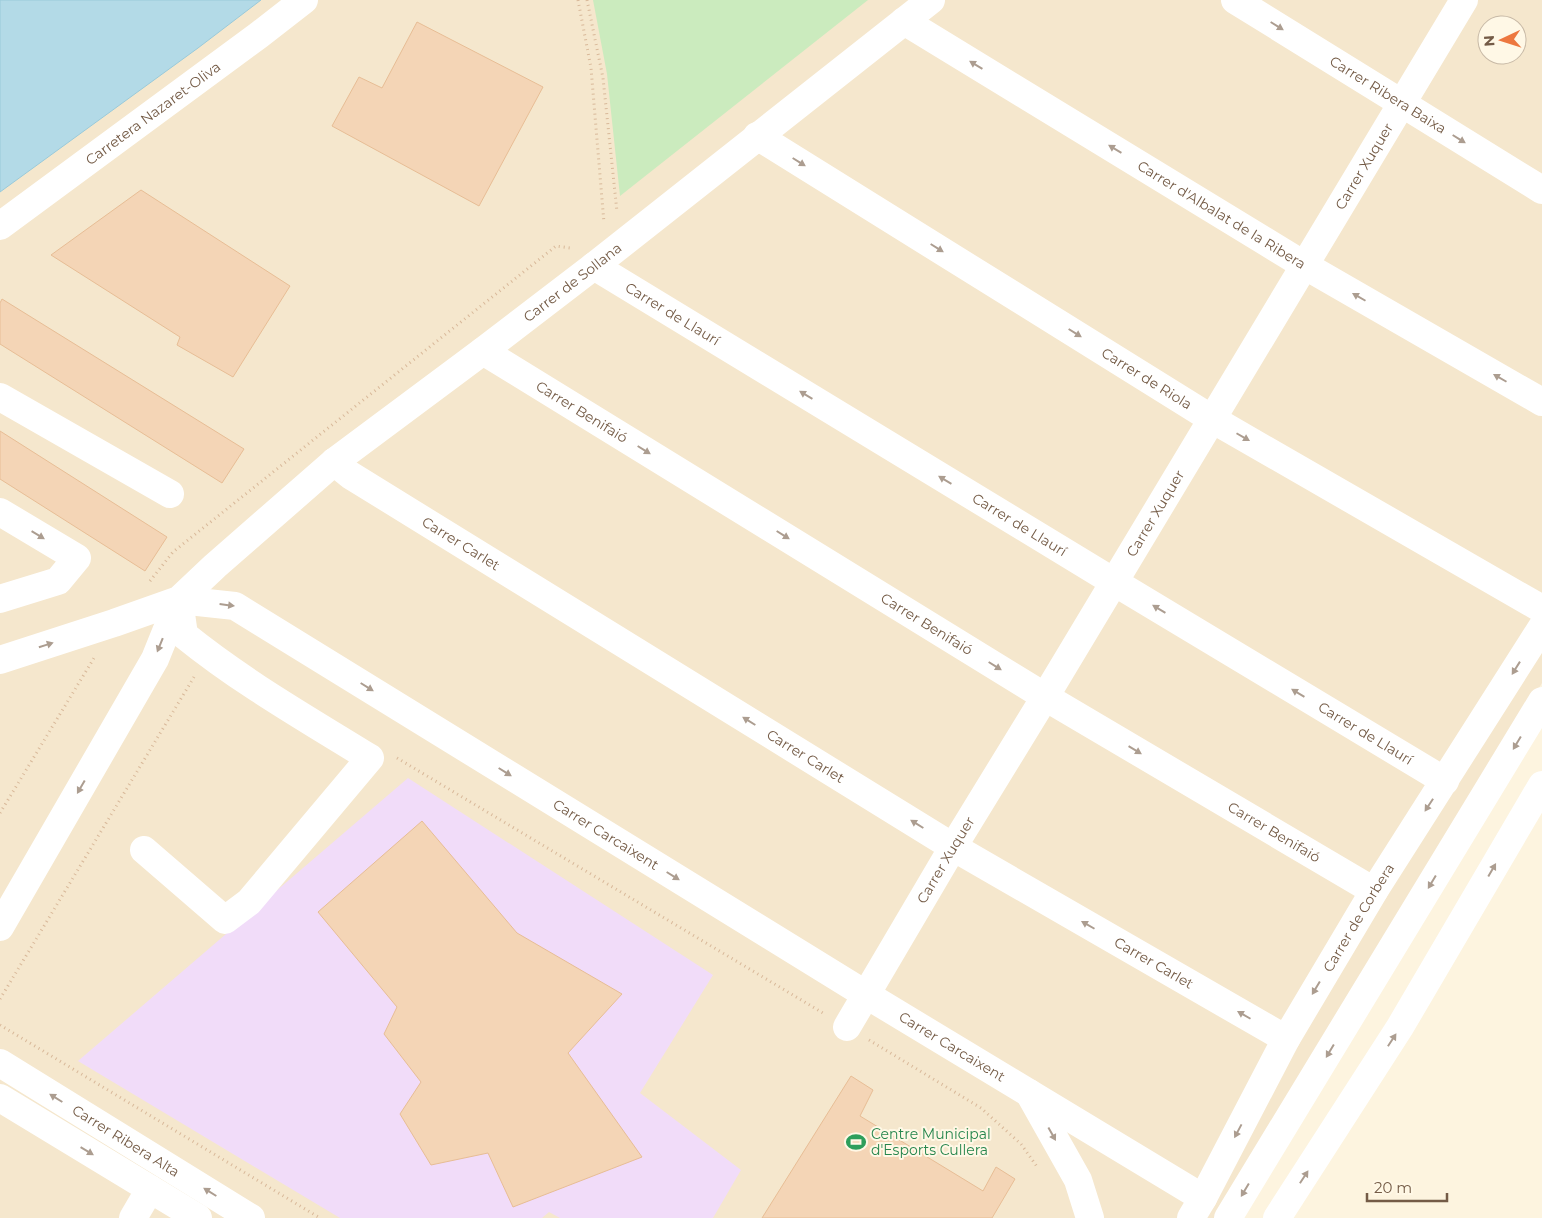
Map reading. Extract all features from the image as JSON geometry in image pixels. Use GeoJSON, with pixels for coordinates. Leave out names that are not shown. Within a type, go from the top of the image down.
{"type":"FeatureCollection","features":[{"type":"Feature","properties":{"kind":"street","name":"Carretera Nazaret-Oliva"},"geometry":{"type":"LineString","coordinates":[[0,226],[304,0]]}},
{"type":"Feature","properties":{"kind":"street","name":"Carrer de Sollana"},"geometry":{"type":"LineString","coordinates":[[178,600],[214,566],[334,462],[594,266],[612,235],[758,136],[931,0]]}},
{"type":"Feature","properties":{"kind":"street","name":"Carrer Ribera Baixa"},"geometry":{"type":"LineString","coordinates":[[1235,0],[1542,190]]}},
{"type":"Feature","properties":{"kind":"street","name":"Carrer Xuquer"},"geometry":{"type":"LineString","coordinates":[[847,1027],[953,846],[1045,697],[1464,0]]}},
{"type":"Feature","properties":{"kind":"street","name":"Carrer d'Albalat de la Ribera"},"geometry":{"type":"LineString","coordinates":[[904,21],[1304,265],[1542,402]]}},
{"type":"Feature","properties":{"kind":"street","name":"Carrer de Riola"},"geometry":{"type":"LineString","coordinates":[[758,136],[1212,419],[1542,609]]}},
{"type":"Feature","properties":{"kind":"street","name":"Carrer de Llaurí"},"geometry":{"type":"LineString","coordinates":[[594,266],[1445,781]]}},
{"type":"Feature","properties":{"kind":"street","name":"Carrer Benifaió"},"geometry":{"type":"LineString","coordinates":[[483,351],[1045,697],[1374,892]]}},
{"type":"Feature","properties":{"kind":"street"},"geometry":{"type":"LineString","coordinates":[[0,397],[170,494]]}},
{"type":"Feature","properties":{"kind":"street","name":"Carrer Carlet"},"geometry":{"type":"LineString","coordinates":[[334,462],[350,475],[953,846],[1286,1039]]}},
{"type":"Feature","properties":{"kind":"street"},"geometry":{"type":"LineString","coordinates":[[0,512],[76,558],[58,581],[13,595],[0,575]]}},
{"type":"Feature","properties":{"kind":"street"},"geometry":{"type":"LineString","coordinates":[[0,660],[178,600]]}},
{"type":"Feature","properties":{"kind":"street"},"geometry":{"type":"LineString","coordinates":[[144,850],[225,920],[249,902],[370,758],[208,654],[184,635],[178,600]]}},
{"type":"Feature","properties":{"kind":"street"},"geometry":{"type":"LineString","coordinates":[[0,927],[155,659],[178,600]]}},
{"type":"Feature","properties":{"kind":"street","name":"Carrer Carcaixent"},"geometry":{"type":"LineString","coordinates":[[178,600],[235,606],[865,994],[1028,1092],[1197,1208]]}},
{"type":"Feature","properties":{"kind":"street","name":"Carrer de Corbera"},"geometry":{"type":"LineString","coordinates":[[1197,1208],[1286,1039],[1374,892],[1542,627]]}},
{"type":"Feature","properties":{"kind":"street"},"geometry":{"type":"LineString","coordinates":[[1228,1218],[1542,702]]}},
{"type":"Feature","properties":{"kind":"street"},"geometry":{"type":"LineString","coordinates":[[1278,1218],[1400,1027],[1542,785]]}},
{"type":"Feature","properties":{"kind":"street","name":"Carrer Ribera Alta"},"geometry":{"type":"LineString","coordinates":[[0,1063],[251,1218]]}},
{"type":"Feature","properties":{"kind":"street","name":"Carrer Carcaixent"},"geometry":{"type":"LineString","coordinates":[[1028,1092],[1078,1180],[1090,1218]]}},
{"type":"Feature","properties":{"kind":"street","name":"Carrer Ribera Alta"},"geometry":{"type":"LineString","coordinates":[[0,1098],[198,1218]]}},
{"type":"Feature","properties":{"kind":"street"},"geometry":{"type":"LineString","coordinates":[[133,1218],[150,1189]]}},
{"type":"Feature","properties":{"kind":"path"},"geometry":{"type":"LineString","coordinates":[[578,0],[591,68],[612,235]]}},
{"type":"Feature","properties":{"kind":"path"},"geometry":{"type":"LineString","coordinates":[[587,0],[603,78],[612,235]]}},
{"type":"Feature","properties":{"kind":"path"},"geometry":{"type":"LineString","coordinates":[[148,582],[173,552],[556,246],[569,249],[576,244]]}},
{"type":"Feature","properties":{"kind":"path"},"geometry":{"type":"LineString","coordinates":[[0,813],[114,623]]}},
{"type":"Feature","properties":{"kind":"path"},"geometry":{"type":"LineString","coordinates":[[0,999],[208,654]]}},
{"type":"Feature","properties":{"kind":"path"},"geometry":{"type":"LineString","coordinates":[[392,755],[981,1108],[1021,1144],[1042,1174]]}},
{"type":"Feature","properties":{"kind":"path"},"geometry":{"type":"LineString","coordinates":[[0,1025],[320,1218]]}},
{"type":"Feature","properties":{"kind":"shaded area"},"geometry":{"type":"Polygon","coordinates":[[[228,0],[1542,0],[1542,683],[1219,1218],[0,1218],[0,186],[228,0]]]}},
{"type":"Feature","properties":{"kind":"shaded area"},"geometry":{"type":"Polygon","coordinates":[[[408,778],[713,975],[640,1093],[741,1170],[713,1218],[560,1218],[549,1212],[542,1218],[340,1218],[78,1061],[408,778]]]}},
{"type":"Feature","properties":{"kind":"green space"},"geometry":{"type":"Polygon","coordinates":[[[593,0],[868,0],[620,196],[607,74],[593,0]]]}},
{"type":"Feature","properties":{"kind":"water"},"geometry":{"type":"Polygon","coordinates":[[[0,0],[261,0],[0,192],[0,0]]]}},
{"type":"Feature","properties":{"kind":"building"},"geometry":{"type":"Polygon","coordinates":[[[417,22],[543,87],[479,206],[332,126],[359,77],[382,88],[417,22]]]}},
{"type":"Feature","properties":{"kind":"building"},"geometry":{"type":"Polygon","coordinates":[[[141,190],[290,286],[233,377],[177,345],[180,337],[51,255],[141,190]]]}},
{"type":"Feature","properties":{"kind":"building"},"geometry":{"type":"Polygon","coordinates":[[[2,299],[244,449],[222,483],[0,344],[0,303],[2,299]]]}},
{"type":"Feature","properties":{"kind":"building"},"geometry":{"type":"Polygon","coordinates":[[[0,431],[167,537],[145,571],[0,479],[0,431]]]}},
{"type":"Feature","properties":{"kind":"building"},"geometry":{"type":"Polygon","coordinates":[[[422,821],[517,933],[622,994],[568,1053],[642,1157],[513,1207],[488,1153],[431,1165],[400,1114],[421,1082],[384,1034],[397,1007],[318,912],[422,821]]]}},
{"type":"Feature","properties":{"kind":"building","name":"Centre Municipal d'Esports Cullera"},"geometry":{"type":"Polygon","coordinates":[[[851,1076],[873,1090],[860,1116],[983,1191],[996,1167],[1015,1179],[992,1218],[762,1218],[851,1076]]]}},
{"type":"Feature","properties":{"kind":"place","name":"Centre Municipal d'Esports Cullera"},"geometry":{"type":"Point","coordinates":[856,1142]}}]}
